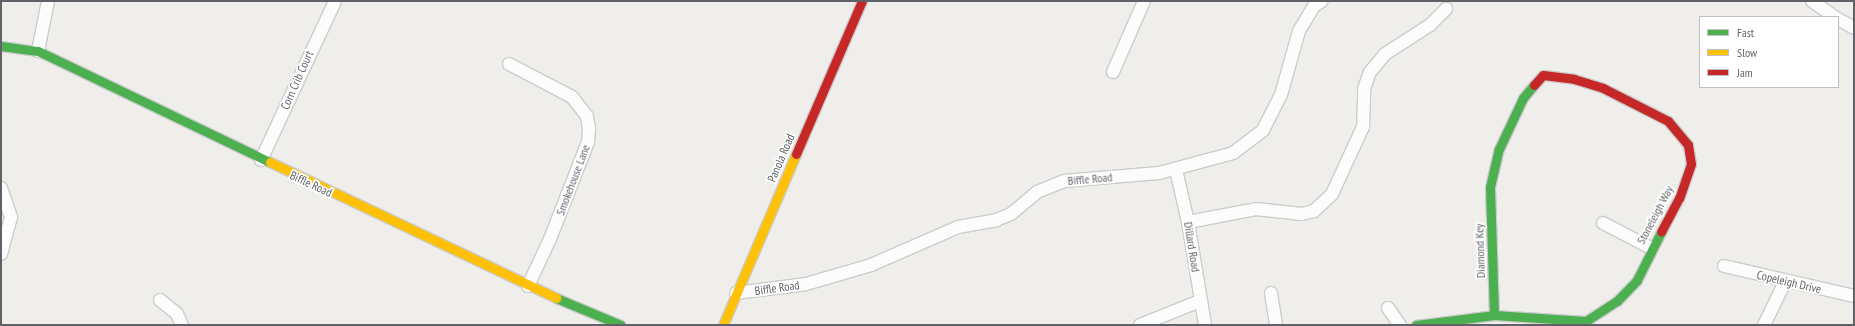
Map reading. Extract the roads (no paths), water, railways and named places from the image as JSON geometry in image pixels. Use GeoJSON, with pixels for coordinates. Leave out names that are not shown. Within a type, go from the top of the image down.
{"type":"FeatureCollection","features":[{"type":"Feature","properties":{"kind":"street"},"geometry":{"type":"LineString","coordinates":[[38,51],[48,1]]}},
{"type":"Feature","properties":{"kind":"street","name":"Corn Crib Court"},"geometry":{"type":"LineString","coordinates":[[261,160],[335,1]]}},
{"type":"Feature","properties":{"kind":"street","name":"Panola Road"},"geometry":{"type":"LineString","coordinates":[[723,325],[862,1]]}},
{"type":"Feature","properties":{"kind":"street"},"geometry":{"type":"LineString","coordinates":[[1113,72],[1144,1]]}},
{"type":"Feature","properties":{"kind":"street","name":"Biffle Road"},"geometry":{"type":"LineString","coordinates":[[736,293],[806,284],[871,265],[958,227],[996,220],[1011,214],[1037,192],[1064,181],[1141,176],[1176,170],[1233,153],[1263,130],[1281,95],[1299,31],[1314,6],[1322,1]]}},
{"type":"Feature","properties":{"kind":"street"},"geometry":{"type":"LineString","coordinates":[[1812,1],[1834,16]]}},
{"type":"Feature","properties":{"kind":"street"},"geometry":{"type":"LineString","coordinates":[[1188,222],[1256,209],[1302,214],[1314,211],[1332,194],[1363,127],[1364,89],[1370,72],[1385,54],[1430,25],[1446,9]]}},
{"type":"Feature","properties":{"kind":"street"},"geometry":{"type":"LineString","coordinates":[[1839,19],[1854,28]]}},
{"type":"Feature","properties":{"kind":"street","name":"Biffle Road"},"geometry":{"type":"LineString","coordinates":[[1,46],[38,51],[261,160],[528,286],[621,325]]}},
{"type":"Feature","properties":{"kind":"street","name":"Smokehouse Lane"},"geometry":{"type":"LineString","coordinates":[[509,64],[572,97],[587,116],[589,128],[588,142],[553,232],[528,286]]}},
{"type":"Feature","properties":{"kind":"street","name":"Stoneleigh Way"},"geometry":{"type":"LineString","coordinates":[[1416,325],[1494,316],[1576,323],[1586,321],[1616,301],[1637,280],[1651,248],[1680,198],[1691,164],[1688,145],[1668,121],[1603,88],[1574,79],[1544,75],[1523,98],[1499,149],[1490,187]]}},
{"type":"Feature","properties":{"kind":"street","name":"Dillard Road"},"geometry":{"type":"LineString","coordinates":[[1176,170],[1188,222],[1205,325]]}},
{"type":"Feature","properties":{"kind":"street","name":"Diamond Key"},"geometry":{"type":"LineString","coordinates":[[1490,187],[1494,316]]}},
{"type":"Feature","properties":{"kind":"street"},"geometry":{"type":"LineString","coordinates":[[1,188],[11,217],[1,254]]}},
{"type":"Feature","properties":{"kind":"street"},"geometry":{"type":"LineString","coordinates":[[1603,223],[1651,248]]}},
{"type":"Feature","properties":{"kind":"street","name":"Copeleigh Drive"},"geometry":{"type":"LineString","coordinates":[[1724,266],[1785,282],[1854,296]]}},
{"type":"Feature","properties":{"kind":"street"},"geometry":{"type":"LineString","coordinates":[[1764,325],[1785,282]]}},
{"type":"Feature","properties":{"kind":"street"},"geometry":{"type":"LineString","coordinates":[[1271,293],[1276,325]]}},
{"type":"Feature","properties":{"kind":"street"},"geometry":{"type":"LineString","coordinates":[[160,300],[177,314],[182,325]]}},
{"type":"Feature","properties":{"kind":"street"},"geometry":{"type":"LineString","coordinates":[[1140,325],[1200,301]]}},
{"type":"Feature","properties":{"kind":"street"},"geometry":{"type":"LineString","coordinates":[[1388,308],[1400,325]]}}]}
